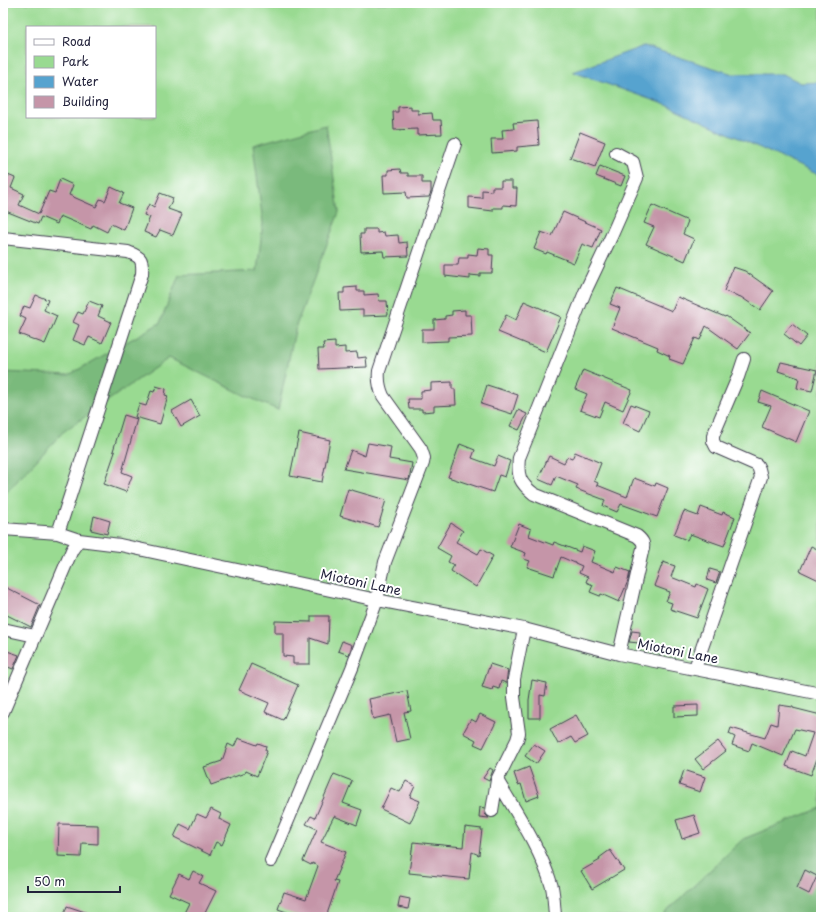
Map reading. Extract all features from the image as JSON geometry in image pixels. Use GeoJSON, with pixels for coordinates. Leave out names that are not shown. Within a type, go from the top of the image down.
{"type":"FeatureCollection","features":[{"type":"Feature","properties":{"kind":"street"},"geometry":{"type":"LineString","coordinates":[[272,861],[352,668],[377,600],[385,562],[424,458],[421,449],[383,396],[379,389],[378,380],[379,371],[455,144]]}},
{"type":"Feature","properties":{"kind":"street"},"geometry":{"type":"LineString","coordinates":[[616,153],[633,162],[637,178],[585,292],[519,458],[518,465],[520,481],[534,494],[637,536],[644,543],[619,654]]}},
{"type":"Feature","properties":{"kind":"street"},"geometry":{"type":"LineString","coordinates":[[3,238],[128,252],[137,255],[142,260],[143,265],[142,274],[58,533]]}},
{"type":"Feature","properties":{"kind":"street"},"geometry":{"type":"LineString","coordinates":[[695,668],[761,477],[757,465],[716,447],[713,441],[713,436],[744,359]]}},
{"type":"Feature","properties":{"kind":"street","name":"Miotoni Lane"},"geometry":{"type":"LineString","coordinates":[[3,529],[58,533],[79,540],[120,545],[524,630],[619,654],[821,694]]}},
{"type":"Feature","properties":{"kind":"street"},"geometry":{"type":"LineString","coordinates":[[3,712],[72,550],[79,540]]}},
{"type":"Feature","properties":{"kind":"street"},"geometry":{"type":"LineString","coordinates":[[3,628],[35,636]]}},
{"type":"Feature","properties":{"kind":"street"},"geometry":{"type":"LineString","coordinates":[[492,811],[497,780],[519,733],[514,696],[514,679],[524,630]]}},
{"type":"Feature","properties":{"kind":"street"},"geometry":{"type":"LineString","coordinates":[[497,780],[527,832],[542,863],[552,888],[555,915]]}},
{"type":"Feature","properties":{"kind":"green space"},"geometry":{"type":"Polygon","coordinates":[[[3,3],[821,3],[821,917],[3,917],[3,3]]]}},
{"type":"Feature","properties":{"kind":"green space"},"geometry":{"type":"Polygon","coordinates":[[[326,125],[339,212],[296,326],[278,410],[169,358],[63,432],[3,496],[3,372],[69,375],[160,323],[179,275],[257,271],[263,223],[253,145],[326,125]]]}},
{"type":"Feature","properties":{"kind":"green space"},"geometry":{"type":"Polygon","coordinates":[[[821,808],[821,917],[661,917],[743,839],[821,808]]]}},
{"type":"Feature","properties":{"kind":"water"},"geometry":{"type":"Polygon","coordinates":[[[644,46],[733,74],[783,74],[801,83],[821,82],[821,176],[669,106],[573,72],[644,46]]]}},
{"type":"Feature","properties":{"kind":"building"},"geometry":{"type":"Polygon","coordinates":[[[411,106],[411,110],[418,110],[418,114],[432,113],[433,120],[441,120],[442,134],[417,135],[417,129],[394,130],[393,112],[398,112],[398,107],[411,106]]]}},
{"type":"Feature","properties":{"kind":"building"},"geometry":{"type":"Polygon","coordinates":[[[537,121],[539,145],[517,147],[517,151],[492,153],[491,139],[503,139],[502,130],[514,129],[513,123],[537,121]]]}},
{"type":"Feature","properties":{"kind":"building"},"geometry":{"type":"Polygon","coordinates":[[[580,132],[605,142],[595,167],[570,158],[580,132]]]}},
{"type":"Feature","properties":{"kind":"building"},"geometry":{"type":"Polygon","coordinates":[[[600,166],[625,176],[621,186],[596,176],[600,166]]]}},
{"type":"Feature","properties":{"kind":"building"},"geometry":{"type":"Polygon","coordinates":[[[400,169],[401,173],[408,173],[408,176],[422,176],[422,183],[431,183],[431,192],[429,197],[407,198],[406,192],[384,193],[383,175],[388,175],[388,170],[400,169]]]}},
{"type":"Feature","properties":{"kind":"building"},"geometry":{"type":"Polygon","coordinates":[[[3,173],[15,178],[11,188],[24,194],[19,205],[39,214],[49,191],[55,193],[60,179],[73,185],[69,195],[96,207],[100,199],[105,201],[111,187],[124,193],[119,203],[132,208],[124,230],[111,224],[107,232],[93,225],[91,229],[60,216],[57,224],[41,217],[38,224],[3,210],[3,173]]]}},
{"type":"Feature","properties":{"kind":"building"},"geometry":{"type":"Polygon","coordinates":[[[501,181],[512,181],[512,188],[517,188],[516,206],[503,205],[503,208],[493,208],[493,211],[469,208],[469,197],[482,198],[482,190],[492,191],[492,187],[501,187],[501,181]]]}},
{"type":"Feature","properties":{"kind":"building"},"geometry":{"type":"Polygon","coordinates":[[[160,193],[173,198],[168,209],[182,214],[173,235],[160,230],[156,237],[144,232],[150,217],[144,215],[149,204],[154,207],[160,193]]]}},
{"type":"Feature","properties":{"kind":"building"},"geometry":{"type":"Polygon","coordinates":[[[652,205],[688,221],[683,234],[694,239],[685,261],[646,244],[654,227],[644,223],[652,205]]]}},
{"type":"Feature","properties":{"kind":"building"},"geometry":{"type":"Polygon","coordinates":[[[563,212],[601,229],[593,248],[582,244],[574,263],[547,252],[546,254],[534,249],[541,232],[552,236],[563,212]]]}},
{"type":"Feature","properties":{"kind":"building"},"geometry":{"type":"Polygon","coordinates":[[[364,229],[377,229],[377,233],[384,232],[385,236],[398,235],[399,243],[407,242],[408,256],[384,257],[383,251],[361,252],[360,234],[364,234],[364,229]]]}},
{"type":"Feature","properties":{"kind":"building"},"geometry":{"type":"Polygon","coordinates":[[[478,248],[489,249],[489,255],[493,255],[492,273],[480,273],[480,276],[470,275],[470,279],[445,276],[445,265],[458,265],[459,258],[468,258],[468,254],[477,255],[478,248]]]}},
{"type":"Feature","properties":{"kind":"building"},"geometry":{"type":"Polygon","coordinates":[[[733,267],[745,271],[773,291],[760,310],[741,297],[724,291],[733,267]]]}},
{"type":"Feature","properties":{"kind":"building"},"geometry":{"type":"Polygon","coordinates":[[[357,287],[357,291],[364,291],[364,295],[378,294],[379,301],[387,301],[388,315],[363,316],[363,310],[340,311],[339,293],[344,293],[344,288],[357,287]]]}},
{"type":"Feature","properties":{"kind":"building"},"geometry":{"type":"Polygon","coordinates":[[[617,288],[672,311],[678,297],[725,317],[726,316],[750,333],[738,349],[706,326],[700,340],[695,338],[683,364],[669,359],[670,356],[657,350],[658,347],[612,328],[620,308],[610,304],[617,288]]]}},
{"type":"Feature","properties":{"kind":"building"},"geometry":{"type":"Polygon","coordinates":[[[36,295],[48,300],[44,310],[57,316],[45,344],[19,334],[26,319],[20,316],[24,306],[30,308],[36,295]]]}},
{"type":"Feature","properties":{"kind":"building"},"geometry":{"type":"Polygon","coordinates":[[[89,301],[102,306],[98,316],[111,322],[102,343],[89,337],[85,345],[73,340],[79,325],[73,322],[78,312],[83,314],[89,301]]]}},
{"type":"Feature","properties":{"kind":"building"},"geometry":{"type":"Polygon","coordinates":[[[524,301],[561,317],[546,352],[498,332],[506,315],[516,320],[524,301]]]}},
{"type":"Feature","properties":{"kind":"building"},"geometry":{"type":"Polygon","coordinates":[[[465,310],[465,315],[471,315],[472,336],[448,337],[448,341],[422,342],[422,329],[434,329],[434,320],[445,319],[445,316],[452,315],[452,311],[465,310]]]}},
{"type":"Feature","properties":{"kind":"building"},"geometry":{"type":"Polygon","coordinates":[[[792,324],[807,336],[799,346],[784,334],[792,324]]]}},
{"type":"Feature","properties":{"kind":"building"},"geometry":{"type":"Polygon","coordinates":[[[335,342],[335,348],[345,347],[345,353],[357,352],[358,358],[366,357],[367,367],[319,369],[318,349],[324,349],[323,343],[335,342]]]}},
{"type":"Feature","properties":{"kind":"building"},"geometry":{"type":"Polygon","coordinates":[[[781,362],[817,370],[812,391],[797,388],[799,378],[778,371],[781,362]]]}},
{"type":"Feature","properties":{"kind":"building"},"geometry":{"type":"Polygon","coordinates":[[[583,370],[632,390],[623,410],[605,402],[599,417],[580,410],[587,394],[575,389],[583,370]]]}},
{"type":"Feature","properties":{"kind":"building"},"geometry":{"type":"Polygon","coordinates":[[[452,382],[452,389],[455,389],[456,405],[434,406],[434,411],[422,412],[422,409],[409,409],[408,399],[421,399],[421,391],[431,390],[431,383],[452,382]]]}},
{"type":"Feature","properties":{"kind":"building"},"geometry":{"type":"Polygon","coordinates":[[[487,385],[518,395],[512,414],[481,404],[487,385]]]}},
{"type":"Feature","properties":{"kind":"building"},"geometry":{"type":"Polygon","coordinates":[[[156,386],[166,389],[165,395],[168,396],[160,424],[135,417],[139,404],[146,406],[151,391],[154,392],[156,386]]]}},
{"type":"Feature","properties":{"kind":"building"},"geometry":{"type":"Polygon","coordinates":[[[762,391],[809,411],[796,442],[762,427],[771,406],[758,402],[762,391]]]}},
{"type":"Feature","properties":{"kind":"building"},"geometry":{"type":"Polygon","coordinates":[[[191,400],[200,416],[181,427],[172,411],[191,400]]]}},
{"type":"Feature","properties":{"kind":"building"},"geometry":{"type":"Polygon","coordinates":[[[631,404],[649,411],[640,431],[623,423],[631,404]]]}},
{"type":"Feature","properties":{"kind":"building"},"geometry":{"type":"Polygon","coordinates":[[[518,410],[527,414],[519,430],[510,426],[518,410]]]}},
{"type":"Feature","properties":{"kind":"building"},"geometry":{"type":"Polygon","coordinates":[[[124,415],[137,419],[122,472],[132,476],[126,492],[104,484],[115,452],[113,451],[124,415]]]}},
{"type":"Feature","properties":{"kind":"building"},"geometry":{"type":"Polygon","coordinates":[[[299,433],[330,440],[322,482],[290,476],[299,433]]]}},
{"type":"Feature","properties":{"kind":"building"},"geometry":{"type":"Polygon","coordinates":[[[368,443],[391,447],[389,459],[412,463],[409,480],[344,469],[351,450],[365,456],[368,443]]]}},
{"type":"Feature","properties":{"kind":"building"},"geometry":{"type":"Polygon","coordinates":[[[460,444],[475,450],[472,458],[494,466],[498,456],[510,461],[505,477],[499,475],[493,492],[448,477],[460,444]]]}},
{"type":"Feature","properties":{"kind":"building"},"geometry":{"type":"Polygon","coordinates":[[[575,452],[601,463],[594,481],[598,483],[597,485],[627,497],[634,478],[655,486],[656,483],[668,488],[657,517],[621,504],[617,512],[603,506],[605,500],[576,489],[578,485],[556,476],[552,485],[538,479],[549,456],[564,463],[567,457],[572,459],[575,452]]]}},
{"type":"Feature","properties":{"kind":"building"},"geometry":{"type":"Polygon","coordinates":[[[348,489],[386,500],[378,527],[340,516],[348,489]]]}},
{"type":"Feature","properties":{"kind":"building"},"geometry":{"type":"Polygon","coordinates":[[[701,507],[722,515],[723,512],[735,517],[724,546],[690,534],[687,540],[674,535],[684,511],[698,516],[701,507]]]}},
{"type":"Feature","properties":{"kind":"building"},"geometry":{"type":"Polygon","coordinates":[[[94,516],[110,521],[107,534],[91,530],[94,516]]]}},
{"type":"Feature","properties":{"kind":"building"},"geometry":{"type":"Polygon","coordinates":[[[451,523],[463,531],[456,542],[478,554],[481,549],[493,556],[476,587],[451,571],[454,565],[448,562],[451,556],[437,548],[451,523]]]}},
{"type":"Feature","properties":{"kind":"building"},"geometry":{"type":"Polygon","coordinates":[[[519,524],[531,529],[529,536],[553,545],[554,542],[580,552],[582,546],[595,551],[591,562],[615,572],[617,567],[630,572],[628,581],[619,602],[601,594],[600,596],[590,592],[593,585],[586,582],[588,577],[579,573],[582,566],[561,557],[554,576],[527,567],[530,561],[524,559],[526,553],[510,547],[519,524]]]}},
{"type":"Feature","properties":{"kind":"building"},"geometry":{"type":"Polygon","coordinates":[[[811,546],[821,551],[821,581],[800,571],[811,546]]]}},
{"type":"Feature","properties":{"kind":"building"},"geometry":{"type":"Polygon","coordinates":[[[663,562],[675,566],[671,577],[696,587],[697,584],[708,589],[697,618],[670,609],[672,603],[666,601],[670,592],[654,586],[663,562]]]}},
{"type":"Feature","properties":{"kind":"building"},"geometry":{"type":"Polygon","coordinates":[[[710,569],[720,572],[716,583],[707,580],[710,569]]]}},
{"type":"Feature","properties":{"kind":"building"},"geometry":{"type":"Polygon","coordinates":[[[3,586],[40,605],[31,627],[3,613],[3,586]]]}},
{"type":"Feature","properties":{"kind":"building"},"geometry":{"type":"Polygon","coordinates":[[[311,616],[329,616],[328,644],[310,638],[310,664],[293,664],[293,657],[283,656],[283,633],[275,633],[275,621],[311,622],[311,616]]]}},
{"type":"Feature","properties":{"kind":"building"},"geometry":{"type":"Polygon","coordinates":[[[632,631],[640,632],[639,643],[629,642],[632,631]]]}},
{"type":"Feature","properties":{"kind":"building"},"geometry":{"type":"Polygon","coordinates":[[[342,641],[352,645],[349,655],[338,651],[342,641]]]}},
{"type":"Feature","properties":{"kind":"building"},"geometry":{"type":"Polygon","coordinates":[[[7,651],[19,655],[13,669],[3,665],[7,651]]]}},
{"type":"Feature","properties":{"kind":"building"},"geometry":{"type":"Polygon","coordinates":[[[251,664],[298,685],[283,720],[265,712],[269,703],[239,690],[251,664]]]}},
{"type":"Feature","properties":{"kind":"building"},"geometry":{"type":"Polygon","coordinates":[[[490,664],[508,670],[506,683],[501,681],[499,689],[493,687],[492,690],[482,687],[490,664]]]}},
{"type":"Feature","properties":{"kind":"building"},"geometry":{"type":"Polygon","coordinates":[[[532,680],[547,683],[545,696],[540,695],[540,718],[529,718],[529,700],[532,680]]]}},
{"type":"Feature","properties":{"kind":"building"},"geometry":{"type":"Polygon","coordinates":[[[407,691],[411,711],[404,712],[410,739],[396,742],[390,715],[373,719],[369,699],[407,691]]]}},
{"type":"Feature","properties":{"kind":"building"},"geometry":{"type":"Polygon","coordinates":[[[698,705],[698,716],[674,717],[674,706],[698,705]]]}},
{"type":"Feature","properties":{"kind":"building"},"geometry":{"type":"Polygon","coordinates":[[[779,705],[793,707],[821,715],[821,748],[811,775],[786,766],[792,751],[805,756],[813,733],[795,729],[783,756],[752,743],[749,751],[732,745],[735,737],[729,734],[731,728],[765,738],[771,723],[777,725],[779,705]]]}},
{"type":"Feature","properties":{"kind":"building"},"geometry":{"type":"Polygon","coordinates":[[[480,714],[496,722],[483,748],[474,744],[476,740],[463,733],[471,719],[476,722],[480,714]]]}},
{"type":"Feature","properties":{"kind":"building"},"geometry":{"type":"Polygon","coordinates":[[[576,715],[588,736],[575,743],[571,737],[558,744],[550,729],[576,715]]]}},
{"type":"Feature","properties":{"kind":"building"},"geometry":{"type":"Polygon","coordinates":[[[238,738],[257,745],[258,743],[266,746],[265,750],[267,751],[257,776],[246,771],[245,773],[211,785],[204,767],[222,761],[228,744],[234,747],[238,738]]]}},
{"type":"Feature","properties":{"kind":"building"},"geometry":{"type":"Polygon","coordinates":[[[718,741],[726,751],[703,769],[695,759],[718,741]]]}},
{"type":"Feature","properties":{"kind":"building"},"geometry":{"type":"Polygon","coordinates":[[[534,744],[545,751],[536,764],[525,756],[534,744]]]}},
{"type":"Feature","properties":{"kind":"building"},"geometry":{"type":"Polygon","coordinates":[[[529,767],[539,796],[526,801],[521,784],[518,785],[514,773],[529,767]]]}},
{"type":"Feature","properties":{"kind":"building"},"geometry":{"type":"Polygon","coordinates":[[[490,768],[493,770],[489,781],[483,778],[490,768]]]}},
{"type":"Feature","properties":{"kind":"building"},"geometry":{"type":"Polygon","coordinates":[[[684,770],[705,777],[700,792],[679,785],[684,770]]]}},
{"type":"Feature","properties":{"kind":"building"},"geometry":{"type":"Polygon","coordinates":[[[334,774],[352,781],[343,803],[362,810],[357,825],[334,816],[321,842],[346,852],[334,881],[338,882],[326,917],[301,917],[278,909],[284,892],[306,899],[318,866],[312,863],[311,865],[303,861],[317,829],[306,824],[311,816],[315,818],[334,774]]]}},
{"type":"Feature","properties":{"kind":"building"},"geometry":{"type":"Polygon","coordinates":[[[406,781],[415,786],[410,797],[420,801],[410,823],[381,809],[391,788],[400,792],[406,781]]]}},
{"type":"Feature","properties":{"kind":"building"},"geometry":{"type":"Polygon","coordinates":[[[480,807],[485,808],[485,814],[489,818],[479,817],[480,807]]]}},
{"type":"Feature","properties":{"kind":"building"},"geometry":{"type":"Polygon","coordinates":[[[211,809],[221,814],[219,819],[231,825],[222,845],[216,842],[210,855],[174,837],[180,824],[190,829],[197,814],[206,818],[211,809]]]}},
{"type":"Feature","properties":{"kind":"building"},"geometry":{"type":"Polygon","coordinates":[[[694,815],[700,833],[682,839],[676,820],[694,815]]]}},
{"type":"Feature","properties":{"kind":"building"},"geometry":{"type":"Polygon","coordinates":[[[59,824],[98,825],[98,844],[82,843],[81,857],[58,856],[59,824]]]}},
{"type":"Feature","properties":{"kind":"building"},"geometry":{"type":"Polygon","coordinates":[[[465,827],[482,829],[479,855],[472,852],[469,879],[409,873],[413,842],[463,847],[465,827]]]}},
{"type":"Feature","properties":{"kind":"building"},"geometry":{"type":"Polygon","coordinates":[[[610,850],[624,870],[592,889],[581,871],[600,860],[599,858],[610,850]]]}},
{"type":"Feature","properties":{"kind":"building"},"geometry":{"type":"Polygon","coordinates":[[[805,870],[817,876],[809,894],[797,888],[805,870]]]}},
{"type":"Feature","properties":{"kind":"building"},"geometry":{"type":"Polygon","coordinates":[[[193,871],[203,876],[199,883],[216,891],[203,917],[192,917],[184,913],[189,903],[169,894],[179,874],[189,879],[193,871]]]}},
{"type":"Feature","properties":{"kind":"building"},"geometry":{"type":"Polygon","coordinates":[[[400,897],[410,899],[408,909],[398,907],[400,897]]]}},
{"type":"Feature","properties":{"kind":"building"},"geometry":{"type":"Polygon","coordinates":[[[67,906],[94,915],[94,917],[63,917],[67,906]]]}}]}
